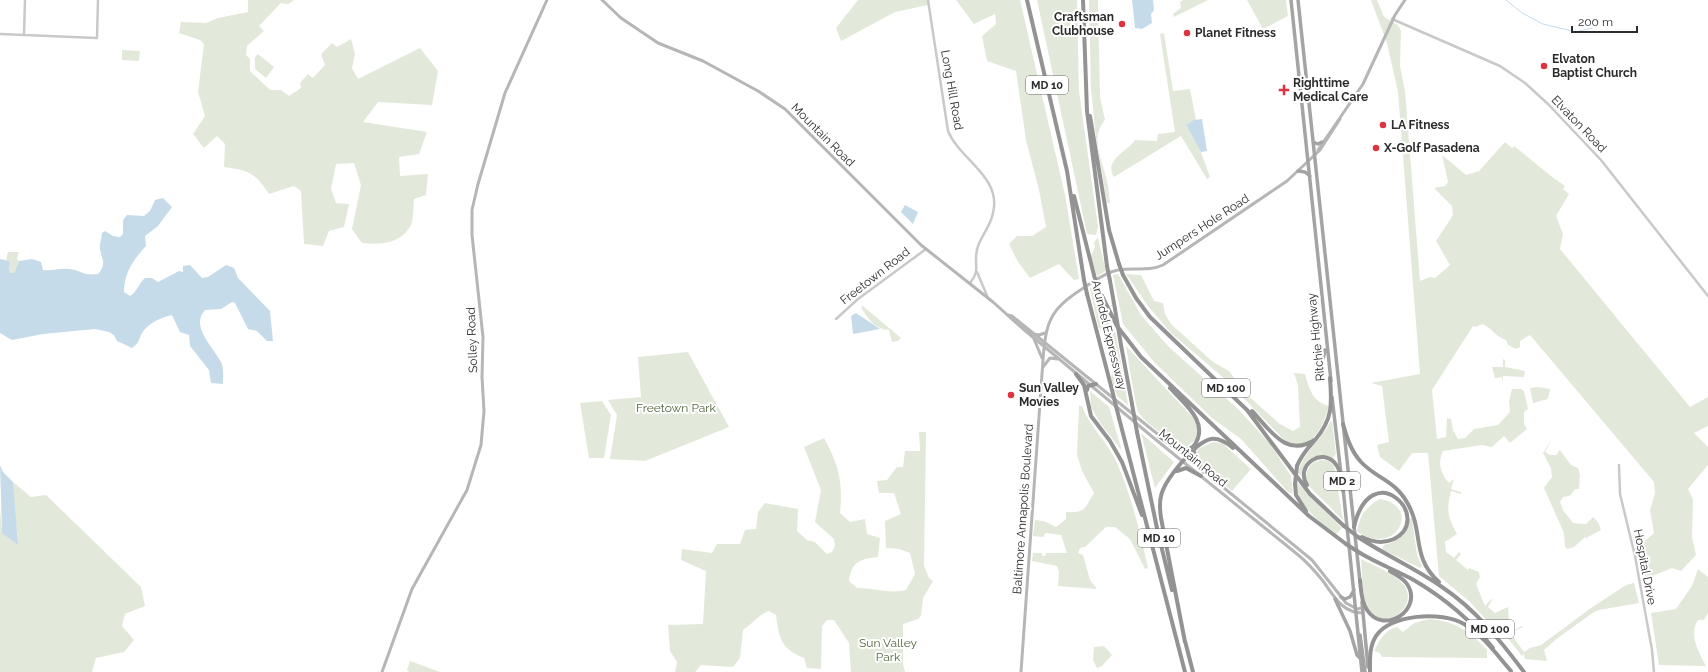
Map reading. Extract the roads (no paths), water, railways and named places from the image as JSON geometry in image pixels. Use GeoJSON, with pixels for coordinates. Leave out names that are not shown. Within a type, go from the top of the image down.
{"type":"FeatureCollection","features":[{"type":"Feature","properties":{"kind":"highway","name":"Arundel Expressway"},"geometry":{"type":"LineString","coordinates":[[1027,0],[1067,171],[1087,294],[1185,672]]}},
{"type":"Feature","properties":{"kind":"highway","name":"Arundel Expressway"},"geometry":{"type":"LineString","coordinates":[[1083,0],[1088,108],[1107,266],[1137,432],[1158,533],[1193,672]]}},
{"type":"Feature","properties":{"kind":"highway","name":"MD 100"},"geometry":{"type":"LineString","coordinates":[[1088,108],[1111,242],[1123,275],[1136,298],[1150,317],[1216,379],[1255,419],[1302,484],[1324,508],[1344,526],[1386,555],[1430,579],[1449,592],[1484,622],[1524,672]]}},
{"type":"Feature","properties":{"kind":"highway","name":"MD 100"},"geometry":{"type":"LineString","coordinates":[[1067,171],[1097,286],[1120,331],[1136,351],[1320,526],[1370,559],[1412,579],[1453,607],[1485,638],[1512,672]]}},
{"type":"Feature","properties":{"kind":"highway"},"geometry":{"type":"LineString","coordinates":[[1152,367],[1197,419],[1200,431],[1193,453],[1203,474]]}},
{"type":"Feature","properties":{"kind":"highway"},"geometry":{"type":"LineString","coordinates":[[1076,374],[1084,385],[1091,416],[1110,441],[1122,462],[1152,544]]}},
{"type":"Feature","properties":{"kind":"highway"},"geometry":{"type":"LineString","coordinates":[[1330,378],[1332,404],[1330,415],[1323,430],[1303,453],[1297,466],[1295,484],[1296,495],[1306,510],[1346,544]]}},
{"type":"Feature","properties":{"kind":"highway"},"geometry":{"type":"LineString","coordinates":[[1216,379],[1236,395],[1283,443],[1298,447],[1306,446],[1316,439]]}},
{"type":"Feature","properties":{"kind":"highway"},"geometry":{"type":"LineString","coordinates":[[1086,393],[1090,385],[1096,384]]}},
{"type":"Feature","properties":{"kind":"highway"},"geometry":{"type":"LineString","coordinates":[[1343,424],[1350,447],[1360,461],[1388,480],[1404,498],[1414,518],[1423,562],[1430,573],[1449,592]]}},
{"type":"Feature","properties":{"kind":"highway"},"geometry":{"type":"LineString","coordinates":[[1159,436],[1181,450],[1189,450],[1196,445],[1211,439],[1221,440],[1230,445],[1265,474]]}},
{"type":"Feature","properties":{"kind":"highway"},"geometry":{"type":"LineString","coordinates":[[1186,642],[1160,511],[1162,492],[1171,476],[1196,445]]}},
{"type":"Feature","properties":{"kind":"highway"},"geometry":{"type":"LineString","coordinates":[[1324,508],[1303,480],[1304,469],[1311,461],[1323,457],[1333,461],[1339,470],[1343,490]]}},
{"type":"Feature","properties":{"kind":"highway"},"geometry":{"type":"LineString","coordinates":[[1171,476],[1179,470],[1186,468],[1203,474]]}},
{"type":"Feature","properties":{"kind":"highway"},"geometry":{"type":"LineString","coordinates":[[1354,527],[1360,508],[1372,496],[1388,493],[1398,498],[1404,506],[1407,516],[1406,524],[1399,535],[1395,538],[1385,542],[1375,542],[1358,536]]}},
{"type":"Feature","properties":{"kind":"highway"},"geometry":{"type":"LineString","coordinates":[[1360,580],[1365,608],[1374,617],[1383,621],[1391,621],[1403,615],[1408,607],[1411,595],[1407,584],[1400,577],[1370,559]]}},
{"type":"Feature","properties":{"kind":"highway"},"geometry":{"type":"LineString","coordinates":[[1369,672],[1371,647],[1382,629],[1407,620],[1431,616],[1448,617],[1469,627],[1512,672]]}},
{"type":"Feature","properties":{"kind":"main road","name":"Solley Road"},"geometry":{"type":"LineString","coordinates":[[382,672],[412,589],[467,490],[481,445],[484,411],[482,377],[483,337],[472,235],[472,210],[478,184],[505,93],[547,0]]}},
{"type":"Feature","properties":{"kind":"main road","name":"Mountain Road"},"geometry":{"type":"LineString","coordinates":[[602,0],[621,18],[658,43],[703,61],[776,102],[926,249],[1034,336],[1076,374],[1312,560],[1330,581],[1341,597],[1357,611]]}},
{"type":"Feature","properties":{"kind":"main road","name":"Ritchie Highway"},"geometry":{"type":"LineString","coordinates":[[1291,0],[1310,176],[1323,317],[1357,611],[1360,658],[1363,672]]}},
{"type":"Feature","properties":{"kind":"main road","name":"Ritchie Highway"},"geometry":{"type":"LineString","coordinates":[[1298,0],[1313,142],[1313,156],[1369,672]]}},
{"type":"Feature","properties":{"kind":"main road","name":"Jumpers Hole Road"},"geometry":{"type":"LineString","coordinates":[[1044,345],[1046,333],[1052,316],[1059,306],[1089,285],[1113,271],[1127,269],[1146,270],[1163,265],[1270,194],[1308,162],[1340,119],[1363,84],[1392,19],[1405,0]]}},
{"type":"Feature","properties":{"kind":"main road","name":"Jumpers Hole Road"},"geometry":{"type":"LineString","coordinates":[[1318,150],[1322,142],[1340,119]]}},
{"type":"Feature","properties":{"kind":"main road"},"geometry":{"type":"LineString","coordinates":[[1313,142],[1318,144],[1322,142]]}},
{"type":"Feature","properties":{"kind":"main road"},"geometry":{"type":"LineString","coordinates":[[1298,171],[1305,172],[1310,176]]}},
{"type":"Feature","properties":{"kind":"main road"},"geometry":{"type":"LineString","coordinates":[[1323,317],[1329,320],[1335,351]]}},
{"type":"Feature","properties":{"kind":"main road"},"geometry":{"type":"LineString","coordinates":[[1042,360],[1034,336],[1046,333]]}},
{"type":"Feature","properties":{"kind":"main road"},"geometry":{"type":"LineString","coordinates":[[1316,364],[1325,356],[1326,343]]}},
{"type":"Feature","properties":{"kind":"main road","name":"Mountain Road"},"geometry":{"type":"LineString","coordinates":[[1044,345],[1096,384],[1159,436],[1184,459]]}},
{"type":"Feature","properties":{"kind":"main road","name":"Baltimore Annapolis Boulevard"},"geometry":{"type":"LineString","coordinates":[[1021,672],[1044,345]]}},
{"type":"Feature","properties":{"kind":"main road"},"geometry":{"type":"LineString","coordinates":[[1042,368],[1050,358],[1061,361]]}},
{"type":"Feature","properties":{"kind":"main road","name":"Mountain Road"},"geometry":{"type":"LineString","coordinates":[[1203,474],[1309,564],[1336,599],[1345,608],[1357,611]]}},
{"type":"Feature","properties":{"kind":"main road"},"geometry":{"type":"LineString","coordinates":[[1341,597],[1345,599],[1350,597],[1354,587]]}},
{"type":"Feature","properties":{"kind":"main road"},"geometry":{"type":"LineString","coordinates":[[1336,599],[1347,623],[1357,655],[1360,658]]}},
{"type":"Feature","properties":{"kind":"main road"},"geometry":{"type":"LineString","coordinates":[[1357,611],[1363,610]]}},
{"type":"Feature","properties":{"kind":"main road"},"geometry":{"type":"LineString","coordinates":[[1359,630],[1363,672]]}},
{"type":"Feature","properties":{"kind":"street"},"geometry":{"type":"LineString","coordinates":[[24,35],[25,0]]}},
{"type":"Feature","properties":{"kind":"street"},"geometry":{"type":"LineString","coordinates":[[0,34],[97,38],[98,0]]}},
{"type":"Feature","properties":{"kind":"street","name":"Long Hill Road"},"geometry":{"type":"LineString","coordinates":[[928,0],[948,131],[956,145],[989,182],[993,194],[993,216],[976,254],[977,272]]}},
{"type":"Feature","properties":{"kind":"street","name":"Elvaton Road"},"geometry":{"type":"LineString","coordinates":[[1392,19],[1500,66],[1525,84],[1548,104],[1606,166],[1708,296]]}},
{"type":"Feature","properties":{"kind":"street","name":"Freetown Road"},"geometry":{"type":"LineString","coordinates":[[836,319],[858,299],[926,249]]}},
{"type":"Feature","properties":{"kind":"street"},"geometry":{"type":"LineString","coordinates":[[970,283],[976,276],[977,272]]}},
{"type":"Feature","properties":{"kind":"street"},"geometry":{"type":"LineString","coordinates":[[977,272],[988,298]]}},
{"type":"Feature","properties":{"kind":"street","name":"Hospital Drive"},"geometry":{"type":"LineString","coordinates":[[1619,465],[1620,494],[1635,552],[1652,650],[1654,672]]}},
{"type":"Feature","properties":{"kind":"water"},"geometry":{"type":"Polygon","coordinates":[[[1132,0],[1153,0],[1154,10],[1151,14],[1152,23],[1142,29],[1135,28],[1132,0]]]}},
{"type":"Feature","properties":{"kind":"water"},"geometry":{"type":"Polygon","coordinates":[[[1202,119],[1207,151],[1201,152],[1186,125],[1194,120],[1202,119]]]}},
{"type":"Feature","properties":{"kind":"water"},"geometry":{"type":"Polygon","coordinates":[[[163,198],[172,207],[158,226],[145,236],[146,246],[130,267],[124,285],[124,292],[130,296],[145,278],[152,278],[158,282],[179,271],[183,272],[183,266],[190,265],[202,278],[208,277],[226,265],[234,268],[238,278],[270,311],[273,341],[267,341],[257,331],[248,329],[235,303],[232,302],[221,309],[205,310],[201,316],[201,330],[222,364],[223,384],[211,383],[209,370],[190,346],[189,335],[180,332],[172,315],[158,319],[150,324],[141,335],[138,343],[132,348],[117,341],[114,335],[109,332],[95,329],[43,334],[12,340],[0,333],[0,259],[10,261],[9,273],[14,273],[19,261],[32,259],[41,262],[43,270],[69,269],[77,270],[85,274],[98,274],[103,264],[100,247],[102,233],[105,231],[113,236],[120,237],[123,234],[123,220],[127,215],[144,216],[150,211],[155,200],[163,198]]]}},
{"type":"Feature","properties":{"kind":"water"},"geometry":{"type":"Polygon","coordinates":[[[905,205],[918,212],[913,224],[901,212],[905,205]]]}},
{"type":"Feature","properties":{"kind":"water"},"geometry":{"type":"Polygon","coordinates":[[[856,313],[880,329],[853,334],[851,316],[856,313]]]}},
{"type":"Feature","properties":{"kind":"water"},"geometry":{"type":"Polygon","coordinates":[[[0,465],[3,472],[13,482],[18,545],[2,533],[0,465]]]}},
{"type":"Feature","properties":{"kind":"waterway"},"geometry":{"type":"LineString","coordinates":[[1506,0],[1522,13],[1543,24],[1576,32],[1592,28]]}},
{"type":"Feature","properties":{"kind":"place","name":"Craftsman Clubhouse"},"geometry":{"type":"Point","coordinates":[1122,24]}},
{"type":"Feature","properties":{"kind":"place","name":"Planet Fitness"},"geometry":{"type":"Point","coordinates":[1187,33]}},
{"type":"Feature","properties":{"kind":"place","name":"Elvaton Baptist Church"},"geometry":{"type":"Point","coordinates":[1544,66]}},
{"type":"Feature","properties":{"kind":"place","name":"Righttime Medical Care"},"geometry":{"type":"Point","coordinates":[1284,90]}},
{"type":"Feature","properties":{"kind":"place","name":"LA Fitness"},"geometry":{"type":"Point","coordinates":[1383,125]}},
{"type":"Feature","properties":{"kind":"place","name":"X-Golf Pasadena"},"geometry":{"type":"Point","coordinates":[1376,148]}},
{"type":"Feature","properties":{"kind":"place","name":"Sun Valley Movies"},"geometry":{"type":"Point","coordinates":[1011,395]}},
{"type":"Feature","properties":{"kind":"park label","name":"Freetown Park"},"geometry":{"type":"Point","coordinates":[676,408]}},
{"type":"Feature","properties":{"kind":"park label","name":"Sun Valley Park"},"geometry":{"type":"Point","coordinates":[888,650]}}]}
